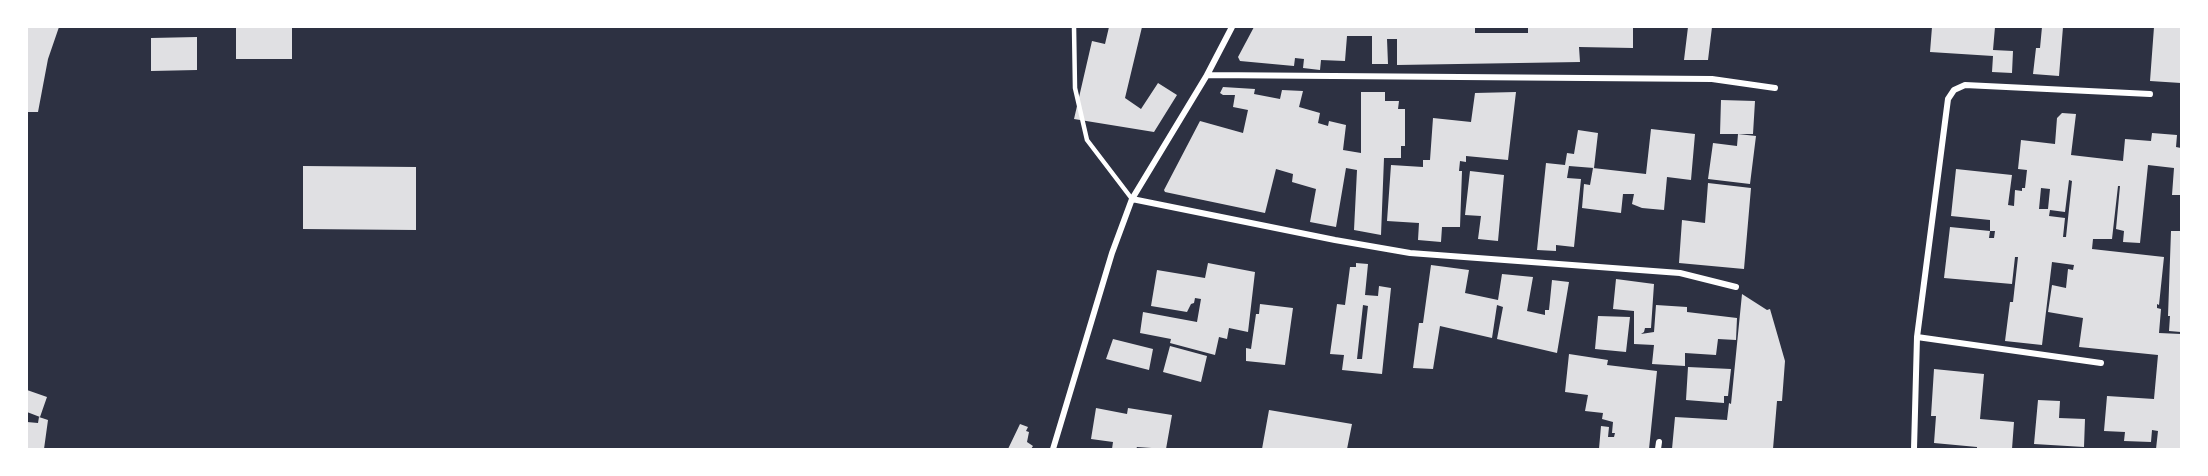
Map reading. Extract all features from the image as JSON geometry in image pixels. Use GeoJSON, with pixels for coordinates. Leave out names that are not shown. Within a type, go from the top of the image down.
{"type":"FeatureCollection","features":[{"type":"Feature","properties":{"kind":"street"},"geometry":{"type":"LineString","coordinates":[[1053,449],[1112,253],[1132,199],[1207,75],[1232,27]]}},
{"type":"Feature","properties":{"kind":"street"},"geometry":{"type":"LineString","coordinates":[[1207,75],[1712,79],[1775,88]]}},
{"type":"Feature","properties":{"kind":"street"},"geometry":{"type":"LineString","coordinates":[[1914,449],[1917,337],[1948,99],[1954,90],[1965,85],[2150,94]]}},
{"type":"Feature","properties":{"kind":"street"},"geometry":{"type":"LineString","coordinates":[[1132,199],[1410,253],[1680,273],[1736,287]]}},
{"type":"Feature","properties":{"kind":"street"},"geometry":{"type":"LineString","coordinates":[[1917,337],[2101,363]]}},
{"type":"Feature","properties":{"kind":"lane"},"geometry":{"type":"LineString","coordinates":[[1074,27],[1075,88],[1087,140],[1132,199]]}},
{"type":"Feature","properties":{"kind":"building"},"geometry":{"type":"Polygon","coordinates":[[[27,27],[59,27],[48,59],[38,112],[27,112],[27,27]]]}},
{"type":"Feature","properties":{"kind":"building"},"geometry":{"type":"Polygon","coordinates":[[[236,27],[292,27],[292,59],[236,59],[236,27]]]}},
{"type":"Feature","properties":{"kind":"building"},"geometry":{"type":"Polygon","coordinates":[[[1109,27],[1142,27],[1125,98],[1141,109],[1158,83],[1177,95],[1154,132],[1074,119],[1092,41],[1105,44],[1109,27]]]}},
{"type":"Feature","properties":{"kind":"building"},"geometry":{"type":"Polygon","coordinates":[[[1254,27],[1475,27],[1475,33],[1528,33],[1528,28],[1538,27],[1633,27],[1633,48],[1579,47],[1580,62],[1397,65],[1397,39],[1387,39],[1388,64],[1372,64],[1372,36],[1347,36],[1345,61],[1321,60],[1320,70],[1303,68],[1304,59],[1295,58],[1294,66],[1240,61],[1238,57],[1254,27]]]}},
{"type":"Feature","properties":{"kind":"building"},"geometry":{"type":"Polygon","coordinates":[[[1688,27],[1712,27],[1708,60],[1684,60],[1688,27]]]}},
{"type":"Feature","properties":{"kind":"building"},"geometry":{"type":"Polygon","coordinates":[[[1932,27],[1995,27],[1993,50],[2013,51],[2012,73],[1992,72],[1993,56],[1930,52],[1932,27]]]}},
{"type":"Feature","properties":{"kind":"building"},"geometry":{"type":"Polygon","coordinates":[[[2042,27],[2063,27],[2059,76],[2033,74],[2036,48],[2040,48],[2042,27]]]}},
{"type":"Feature","properties":{"kind":"building"},"geometry":{"type":"Polygon","coordinates":[[[2154,27],[2181,27],[2181,83],[2150,81],[2154,27]]]}},
{"type":"Feature","properties":{"kind":"building"},"geometry":{"type":"Polygon","coordinates":[[[197,37],[197,70],[151,71],[151,38],[197,37]]]}},
{"type":"Feature","properties":{"kind":"building"},"geometry":{"type":"Polygon","coordinates":[[[1223,87],[1255,89],[1254,94],[1280,99],[1282,90],[1303,91],[1299,107],[1320,113],[1318,123],[1328,126],[1329,121],[1346,125],[1343,150],[1361,153],[1361,92],[1385,92],[1385,101],[1399,101],[1398,109],[1405,109],[1405,146],[1401,146],[1401,158],[1384,158],[1381,235],[1354,230],[1357,170],[1346,168],[1336,227],[1310,222],[1316,189],[1292,182],[1293,174],[1276,169],[1265,213],[1165,192],[1200,121],[1243,133],[1248,110],[1233,107],[1235,95],[1220,93],[1223,87]]]}},
{"type":"Feature","properties":{"kind":"building"},"geometry":{"type":"Polygon","coordinates":[[[1516,92],[1508,160],[1466,156],[1466,162],[1460,161],[1459,171],[1462,171],[1460,227],[1442,227],[1441,242],[1418,240],[1419,223],[1387,221],[1391,165],[1423,167],[1423,160],[1430,160],[1433,118],[1471,122],[1475,93],[1516,92]]]}},
{"type":"Feature","properties":{"kind":"building"},"geometry":{"type":"Polygon","coordinates":[[[1721,100],[1755,101],[1753,134],[1720,134],[1721,100]]]}},
{"type":"Feature","properties":{"kind":"building"},"geometry":{"type":"Polygon","coordinates":[[[2062,113],[2076,114],[2071,155],[2123,161],[2125,139],[2151,141],[2152,133],[2177,135],[2176,147],[2181,148],[2181,195],[2172,195],[2174,168],[2148,165],[2140,243],[2123,242],[2124,231],[2116,229],[2120,186],[2118,186],[2112,239],[2093,239],[2092,249],[2164,257],[2159,305],[2157,304],[2157,308],[2161,309],[2159,333],[2181,334],[2181,449],[2156,449],[2158,431],[2152,430],[2151,442],[2124,441],[2125,432],[2104,431],[2107,396],[2154,399],[2158,355],[2079,347],[2083,318],[2048,312],[2052,285],[2066,288],[2068,269],[2073,270],[2074,265],[2052,262],[2042,345],[2005,341],[2010,302],[2013,302],[2018,257],[2015,257],[2012,284],[1944,278],[1950,227],[1990,231],[1990,220],[1951,216],[1956,169],[2012,175],[2008,205],[2014,206],[2015,190],[2022,191],[2022,188],[2025,188],[2027,170],[2018,169],[2021,140],[2055,144],[2057,118],[2062,113]],[[2069,180],[2065,212],[2050,210],[2049,216],[2065,218],[2063,237],[2066,237],[2072,181],[2069,180]],[[2041,188],[2039,209],[2048,209],[2050,189],[2041,188]],[[1990,231],[1989,238],[1994,238],[1995,231],[1990,231]]]}},
{"type":"Feature","properties":{"kind":"building"},"geometry":{"type":"Polygon","coordinates":[[[1651,129],[1695,134],[1691,180],[1667,177],[1664,210],[1642,208],[1632,204],[1634,194],[1623,194],[1621,213],[1582,208],[1584,184],[1590,185],[1593,168],[1646,174],[1651,129]]]}},
{"type":"Feature","properties":{"kind":"building"},"geometry":{"type":"Polygon","coordinates":[[[1578,130],[1598,133],[1594,168],[1569,166],[1567,178],[1581,179],[1574,247],[1556,245],[1556,251],[1537,250],[1546,163],[1565,165],[1567,153],[1574,154],[1578,130]]]}},
{"type":"Feature","properties":{"kind":"building"},"geometry":{"type":"Polygon","coordinates":[[[1738,134],[1756,136],[1750,184],[1708,179],[1713,143],[1737,146],[1738,134]]]}},
{"type":"Feature","properties":{"kind":"building"},"geometry":{"type":"Polygon","coordinates":[[[303,166],[416,167],[416,230],[303,229],[303,166]]]}},
{"type":"Feature","properties":{"kind":"building"},"geometry":{"type":"Polygon","coordinates":[[[1470,171],[1504,175],[1498,241],[1478,239],[1481,216],[1465,215],[1470,171]]]}},
{"type":"Feature","properties":{"kind":"building"},"geometry":{"type":"Polygon","coordinates":[[[1708,183],[1751,188],[1744,269],[1679,263],[1682,220],[1705,223],[1708,183]]]}},
{"type":"Feature","properties":{"kind":"building"},"geometry":{"type":"Polygon","coordinates":[[[2171,231],[2181,231],[2181,332],[2169,331],[2171,231]]]}},
{"type":"Feature","properties":{"kind":"building"},"geometry":{"type":"Polygon","coordinates":[[[1208,263],[1255,272],[1248,332],[1229,328],[1227,339],[1219,337],[1215,355],[1170,343],[1171,339],[1140,333],[1143,312],[1197,322],[1201,299],[1195,298],[1187,312],[1151,306],[1157,270],[1205,278],[1208,263]]]}},
{"type":"Feature","properties":{"kind":"building"},"geometry":{"type":"Polygon","coordinates":[[[1356,263],[1368,264],[1365,295],[1378,296],[1379,286],[1391,288],[1382,374],[1342,370],[1344,355],[1330,354],[1337,304],[1345,305],[1350,267],[1356,267],[1356,263]],[[1363,305],[1357,359],[1362,359],[1368,306],[1363,305]]]}},
{"type":"Feature","properties":{"kind":"building"},"geometry":{"type":"Polygon","coordinates":[[[1431,265],[1469,270],[1465,293],[1498,300],[1502,274],[1533,277],[1527,311],[1545,315],[1545,310],[1549,310],[1552,280],[1569,282],[1557,353],[1497,339],[1503,307],[1497,305],[1492,338],[1440,326],[1433,369],[1413,368],[1419,323],[1423,323],[1431,265]]]}},
{"type":"Feature","properties":{"kind":"building"},"geometry":{"type":"Polygon","coordinates":[[[1616,279],[1654,284],[1651,328],[1645,328],[1641,334],[1654,332],[1656,305],[1687,307],[1687,312],[1737,318],[1736,340],[1718,339],[1716,355],[1685,353],[1685,366],[1652,364],[1654,345],[1634,344],[1634,311],[1613,309],[1616,279]]]}},
{"type":"Feature","properties":{"kind":"building"},"geometry":{"type":"Polygon","coordinates":[[[1742,294],[1767,310],[1770,309],[1785,361],[1782,401],[1777,401],[1773,449],[1672,449],[1675,417],[1727,420],[1729,403],[1731,404],[1742,294]]]}},
{"type":"Feature","properties":{"kind":"building"},"geometry":{"type":"Polygon","coordinates":[[[1260,304],[1293,308],[1285,365],[1246,361],[1246,348],[1251,349],[1256,314],[1259,314],[1260,304]]]}},
{"type":"Feature","properties":{"kind":"building"},"geometry":{"type":"Polygon","coordinates":[[[1598,316],[1630,317],[1626,352],[1595,349],[1598,316]]]}},
{"type":"Feature","properties":{"kind":"building"},"geometry":{"type":"Polygon","coordinates":[[[1113,339],[1153,349],[1149,370],[1106,359],[1113,339]]]}},
{"type":"Feature","properties":{"kind":"building"},"geometry":{"type":"Polygon","coordinates":[[[1170,346],[1207,356],[1201,382],[1163,372],[1170,346]]]}},
{"type":"Feature","properties":{"kind":"building"},"geometry":{"type":"Polygon","coordinates":[[[1569,354],[1608,360],[1607,365],[1657,371],[1649,449],[1599,449],[1601,426],[1609,427],[1608,437],[1614,437],[1613,422],[1602,419],[1603,413],[1585,411],[1588,395],[1565,392],[1569,354]]]}},
{"type":"Feature","properties":{"kind":"building"},"geometry":{"type":"Polygon","coordinates":[[[1688,367],[1731,369],[1728,396],[1724,396],[1724,403],[1686,400],[1688,367]]]}},
{"type":"Feature","properties":{"kind":"building"},"geometry":{"type":"Polygon","coordinates":[[[1934,369],[1984,374],[1980,419],[2014,422],[2012,449],[1977,449],[1977,447],[1934,443],[1936,416],[1931,416],[1934,369]]]}},
{"type":"Feature","properties":{"kind":"building"},"geometry":{"type":"Polygon","coordinates":[[[27,390],[47,397],[40,417],[27,412],[27,390]]]}},
{"type":"Feature","properties":{"kind":"building"},"geometry":{"type":"Polygon","coordinates":[[[2038,400],[2060,401],[2059,418],[2085,419],[2084,447],[2034,444],[2038,400]]]}},
{"type":"Feature","properties":{"kind":"building"},"geometry":{"type":"Polygon","coordinates":[[[1096,408],[1127,414],[1128,408],[1172,415],[1166,449],[1137,447],[1136,449],[1112,449],[1113,442],[1091,439],[1096,408]]]}},
{"type":"Feature","properties":{"kind":"building"},"geometry":{"type":"Polygon","coordinates":[[[1269,410],[1352,424],[1347,449],[1262,449],[1269,410]]]}},
{"type":"Feature","properties":{"kind":"building"},"geometry":{"type":"Polygon","coordinates":[[[39,417],[48,420],[44,449],[27,449],[27,422],[38,423],[39,417]]]}},
{"type":"Feature","properties":{"kind":"building"},"geometry":{"type":"Polygon","coordinates":[[[1020,424],[1028,427],[1027,442],[1033,446],[1031,449],[1008,449],[1020,424]]]}}]}
